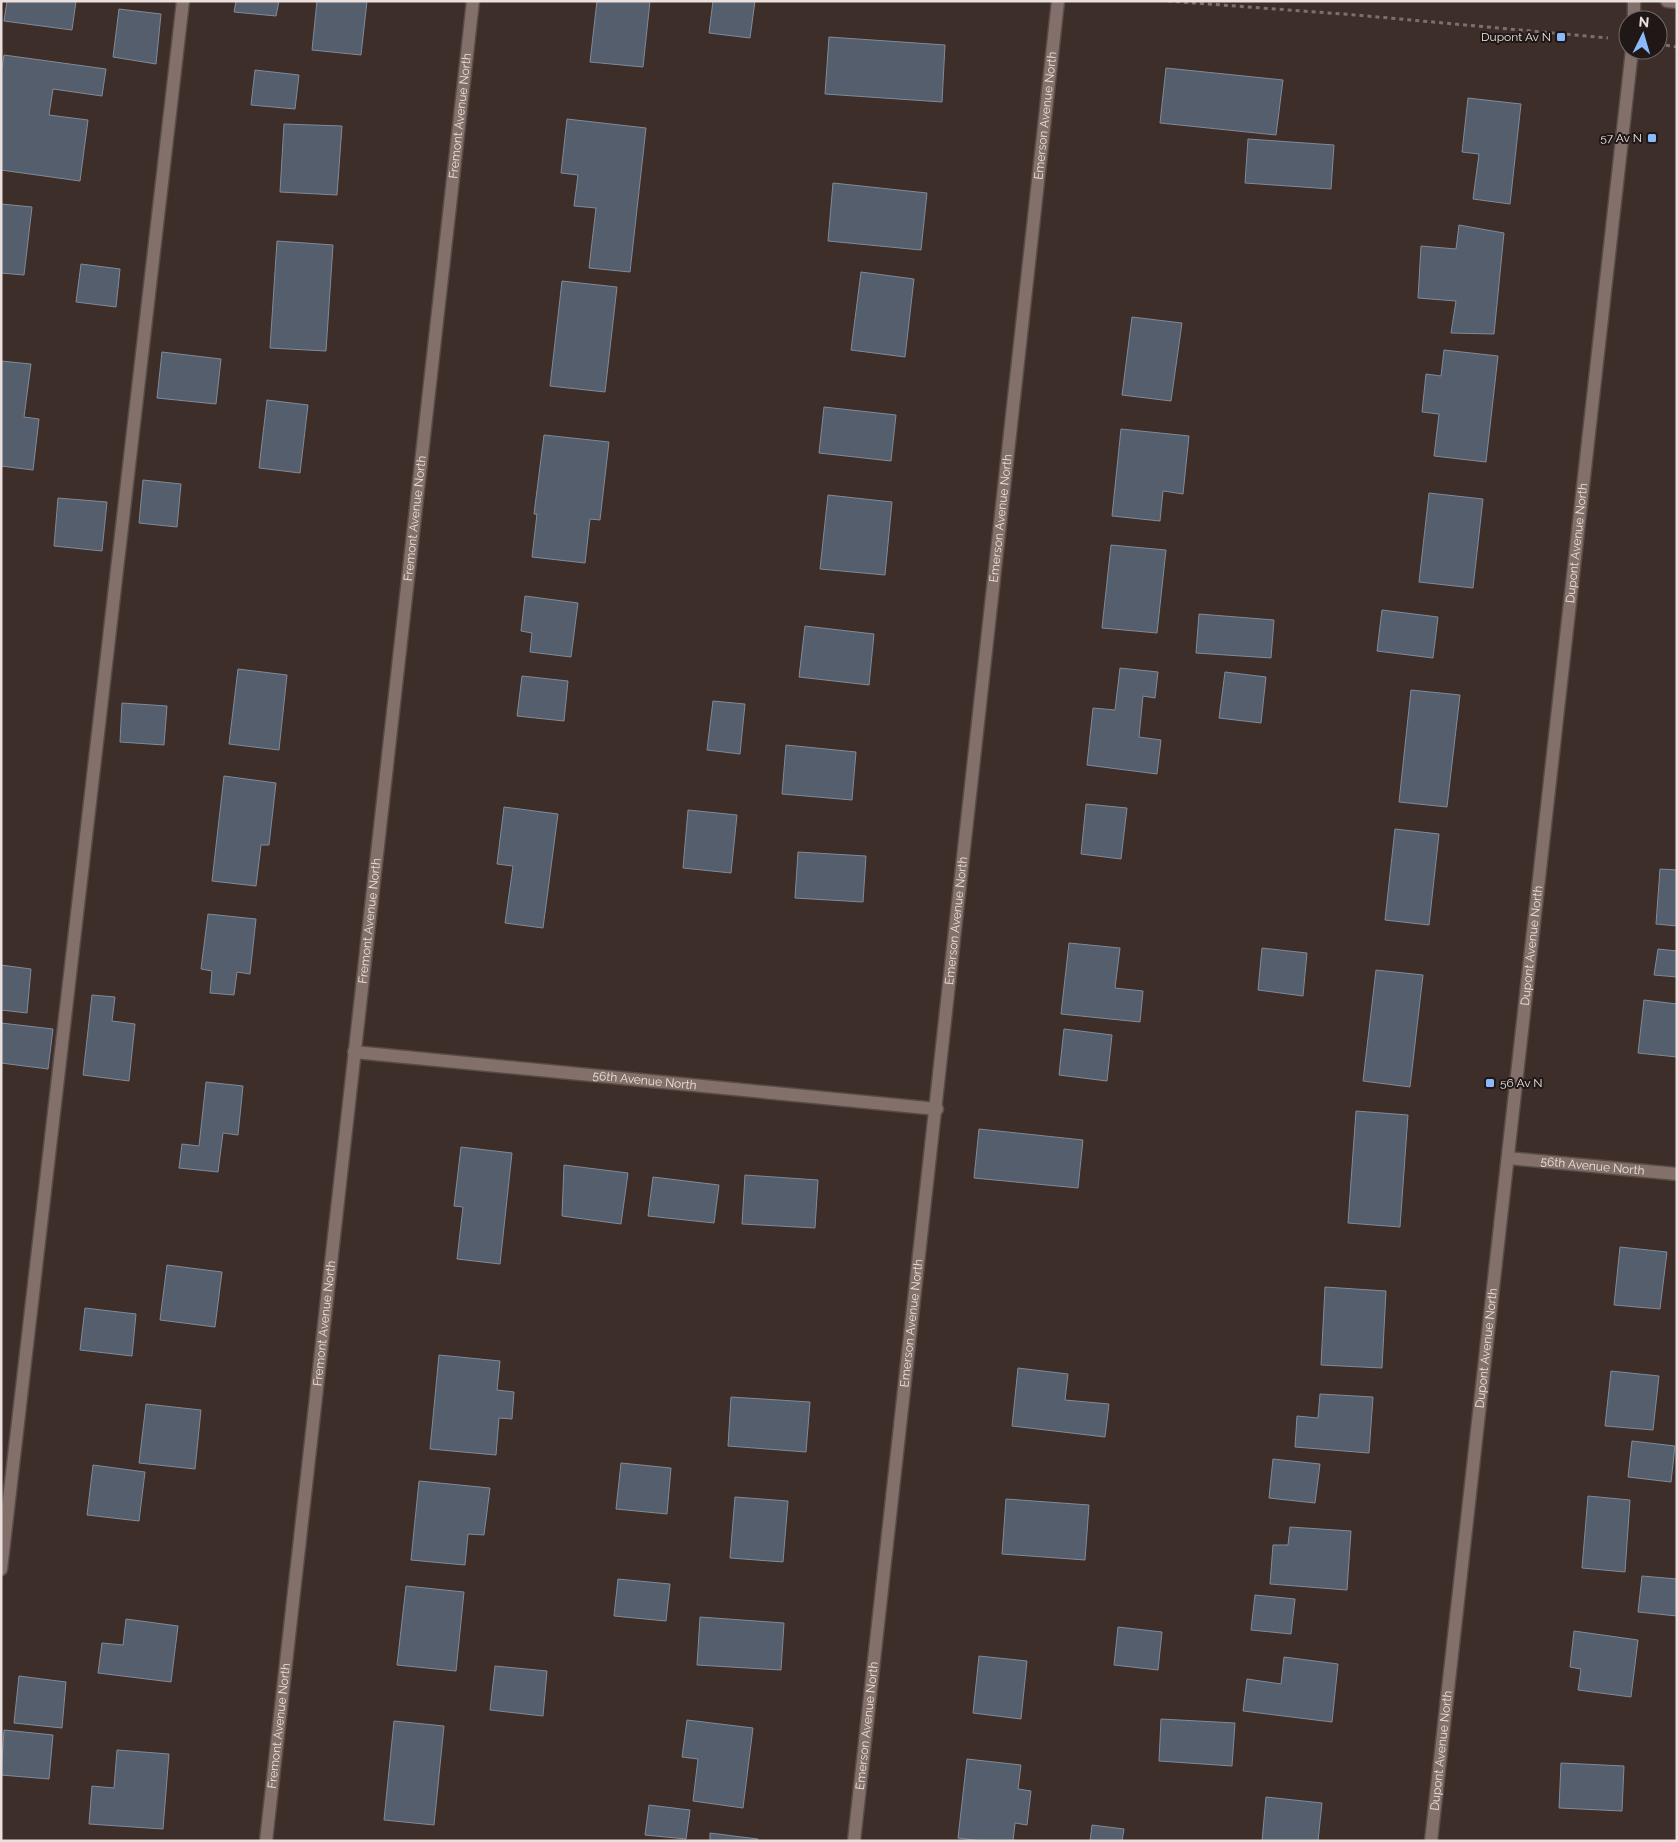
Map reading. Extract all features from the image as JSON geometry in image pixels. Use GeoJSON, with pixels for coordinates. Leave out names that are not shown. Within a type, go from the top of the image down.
{"type":"FeatureCollection","features":[{"type":"Feature","properties":{"kind":"street"},"geometry":{"type":"LineString","coordinates":[[1,1569],[183,1]]}},
{"type":"Feature","properties":{"kind":"street","name":"Fremont Avenue North"},"geometry":{"type":"LineString","coordinates":[[266,1841],[473,1]]}},
{"type":"Feature","properties":{"kind":"street","name":"Emerson Avenue North"},"geometry":{"type":"LineString","coordinates":[[854,1841],[1058,1]]}},
{"type":"Feature","properties":{"kind":"street"},"geometry":{"type":"LineString","coordinates":[[1667,1],[1677,2]]}},
{"type":"Feature","properties":{"kind":"street","name":"Dupont Avenue North"},"geometry":{"type":"LineString","coordinates":[[1431,1841],[1631,60]]}},
{"type":"Feature","properties":{"kind":"street","name":"56th Avenue North"},"geometry":{"type":"LineString","coordinates":[[354,1052],[936,1109]]}},
{"type":"Feature","properties":{"kind":"street","name":"56th Avenue North"},"geometry":{"type":"LineString","coordinates":[[1508,1158],[1677,1174]]}},
{"type":"Feature","properties":{"kind":"path"},"geometry":{"type":"LineString","coordinates":[[1168,1],[1356,15],[1610,38]]}},
{"type":"Feature","properties":{"kind":"building"},"geometry":{"type":"Polygon","coordinates":[[[7,1],[76,1],[72,30],[4,21],[7,1]]]}},
{"type":"Feature","properties":{"kind":"building"},"geometry":{"type":"Polygon","coordinates":[[[236,1],[279,1],[276,16],[234,12],[236,1]]]}},
{"type":"Feature","properties":{"kind":"building"},"geometry":{"type":"Polygon","coordinates":[[[317,1],[367,1],[361,55],[312,50],[317,1]]]}},
{"type":"Feature","properties":{"kind":"building"},"geometry":{"type":"Polygon","coordinates":[[[597,1],[650,1],[643,67],[590,62],[597,1]]]}},
{"type":"Feature","properties":{"kind":"building"},"geometry":{"type":"Polygon","coordinates":[[[713,1],[755,1],[750,38],[709,33],[713,1]]]}},
{"type":"Feature","properties":{"kind":"building"},"geometry":{"type":"Polygon","coordinates":[[[119,9],[161,14],[156,64],[113,57],[119,9]]]}},
{"type":"Feature","properties":{"kind":"building"},"geometry":{"type":"Polygon","coordinates":[[[829,37],[945,45],[942,102],[825,94],[829,37]]]}},
{"type":"Feature","properties":{"kind":"building"},"geometry":{"type":"Polygon","coordinates":[[[4,55],[106,69],[102,96],[53,89],[49,115],[88,120],[80,181],[1,170],[1,75],[4,55]]]}},
{"type":"Feature","properties":{"kind":"building"},"geometry":{"type":"Polygon","coordinates":[[[1166,68],[1283,80],[1276,135],[1160,123],[1166,68]]]}},
{"type":"Feature","properties":{"kind":"building"},"geometry":{"type":"Polygon","coordinates":[[[255,70],[299,75],[295,109],[251,105],[255,70]]]}},
{"type":"Feature","properties":{"kind":"building"},"geometry":{"type":"Polygon","coordinates":[[[1468,98],[1521,104],[1510,204],[1473,199],[1479,154],[1462,152],[1468,98]]]}},
{"type":"Feature","properties":{"kind":"building"},"geometry":{"type":"Polygon","coordinates":[[[567,119],[646,128],[630,272],[589,268],[596,208],[574,206],[578,175],[561,173],[567,119]]]}},
{"type":"Feature","properties":{"kind":"building"},"geometry":{"type":"Polygon","coordinates":[[[284,124],[342,126],[337,195],[280,192],[284,124]]]}},
{"type":"Feature","properties":{"kind":"building"},"geometry":{"type":"Polygon","coordinates":[[[1248,139],[1334,145],[1331,189],[1245,183],[1248,139]]]}},
{"type":"Feature","properties":{"kind":"building"},"geometry":{"type":"Polygon","coordinates":[[[833,183],[927,193],[921,250],[828,241],[833,183]]]}},
{"type":"Feature","properties":{"kind":"building"},"geometry":{"type":"Polygon","coordinates":[[[1,204],[32,207],[24,275],[1,273],[1,204]]]}},
{"type":"Feature","properties":{"kind":"building"},"geometry":{"type":"Polygon","coordinates":[[[1459,225],[1504,233],[1494,334],[1451,333],[1456,301],[1418,298],[1421,246],[1456,249],[1459,225]]]}},
{"type":"Feature","properties":{"kind":"building"},"geometry":{"type":"Polygon","coordinates":[[[277,241],[333,245],[326,351],[270,348],[277,241]]]}},
{"type":"Feature","properties":{"kind":"building"},"geometry":{"type":"Polygon","coordinates":[[[81,264],[120,269],[116,307],[76,302],[81,264]]]}},
{"type":"Feature","properties":{"kind":"building"},"geometry":{"type":"Polygon","coordinates":[[[861,272],[914,279],[905,357],[851,350],[861,272]]]}},
{"type":"Feature","properties":{"kind":"building"},"geometry":{"type":"Polygon","coordinates":[[[562,281],[617,287],[605,392],[550,386],[562,281]]]}},
{"type":"Feature","properties":{"kind":"building"},"geometry":{"type":"Polygon","coordinates":[[[1132,317],[1182,323],[1171,401],[1122,395],[1132,317]]]}},
{"type":"Feature","properties":{"kind":"building"},"geometry":{"type":"Polygon","coordinates":[[[1444,350],[1498,356],[1486,462],[1434,456],[1439,414],[1422,412],[1426,374],[1441,376],[1444,350]]]}},
{"type":"Feature","properties":{"kind":"building"},"geometry":{"type":"Polygon","coordinates":[[[162,352],[221,359],[216,404],[157,398],[162,352]]]}},
{"type":"Feature","properties":{"kind":"building"},"geometry":{"type":"Polygon","coordinates":[[[1,361],[31,364],[24,417],[39,419],[33,470],[1,466],[1,361]]]}},
{"type":"Feature","properties":{"kind":"building"},"geometry":{"type":"Polygon","coordinates":[[[267,400],[308,405],[300,473],[259,468],[267,400]]]}},
{"type":"Feature","properties":{"kind":"building"},"geometry":{"type":"Polygon","coordinates":[[[824,407],[896,415],[891,461],[819,453],[824,407]]]}},
{"type":"Feature","properties":{"kind":"building"},"geometry":{"type":"Polygon","coordinates":[[[1121,429],[1189,436],[1183,494],[1163,491],[1160,521],[1112,516],[1121,429]]]}},
{"type":"Feature","properties":{"kind":"building"},"geometry":{"type":"Polygon","coordinates":[[[544,435],[609,442],[600,520],[590,519],[585,563],[532,557],[537,514],[534,514],[544,435]]]}},
{"type":"Feature","properties":{"kind":"building"},"geometry":{"type":"Polygon","coordinates":[[[143,480],[181,484],[177,527],[139,523],[143,480]]]}},
{"type":"Feature","properties":{"kind":"building"},"geometry":{"type":"Polygon","coordinates":[[[1429,493],[1483,499],[1473,588],[1419,582],[1429,493]]]}},
{"type":"Feature","properties":{"kind":"building"},"geometry":{"type":"Polygon","coordinates":[[[828,495],[892,502],[885,575],[820,569],[828,495]]]}},
{"type":"Feature","properties":{"kind":"building"},"geometry":{"type":"Polygon","coordinates":[[[58,498],[107,502],[102,551],[54,546],[58,498]]]}},
{"type":"Feature","properties":{"kind":"building"},"geometry":{"type":"Polygon","coordinates":[[[1111,545],[1166,550],[1157,633],[1102,628],[1111,545]]]}},
{"type":"Feature","properties":{"kind":"building"},"geometry":{"type":"Polygon","coordinates":[[[525,596],[578,603],[571,657],[530,652],[532,633],[521,631],[525,596]]]}},
{"type":"Feature","properties":{"kind":"building"},"geometry":{"type":"Polygon","coordinates":[[[1382,610],[1438,617],[1433,658],[1377,651],[1382,610]]]}},
{"type":"Feature","properties":{"kind":"building"},"geometry":{"type":"Polygon","coordinates":[[[1199,614],[1274,620],[1271,658],[1196,653],[1199,614]]]}},
{"type":"Feature","properties":{"kind":"building"},"geometry":{"type":"Polygon","coordinates":[[[805,626],[874,634],[869,685],[799,677],[805,626]]]}},
{"type":"Feature","properties":{"kind":"building"},"geometry":{"type":"Polygon","coordinates":[[[1120,668],[1158,672],[1155,698],[1143,696],[1139,737],[1161,740],[1157,774],[1087,765],[1093,708],[1115,710],[1120,668]]]}},
{"type":"Feature","properties":{"kind":"building"},"geometry":{"type":"Polygon","coordinates":[[[238,669],[287,675],[279,750],[229,744],[238,669]]]}},
{"type":"Feature","properties":{"kind":"building"},"geometry":{"type":"Polygon","coordinates":[[[1225,672],[1266,677],[1261,723],[1219,718],[1225,672]]]}},
{"type":"Feature","properties":{"kind":"building"},"geometry":{"type":"Polygon","coordinates":[[[522,676],[568,681],[564,721],[517,716],[522,676]]]}},
{"type":"Feature","properties":{"kind":"building"},"geometry":{"type":"Polygon","coordinates":[[[1411,690],[1460,695],[1447,807],[1399,802],[1411,690]]]}},
{"type":"Feature","properties":{"kind":"building"},"geometry":{"type":"Polygon","coordinates":[[[713,701],[745,704],[740,754],[707,750],[713,701]]]}},
{"type":"Feature","properties":{"kind":"building"},"geometry":{"type":"Polygon","coordinates":[[[122,703],[167,706],[164,745],[120,742],[122,703]]]}},
{"type":"Feature","properties":{"kind":"building"},"geometry":{"type":"Polygon","coordinates":[[[786,745],[856,752],[852,800],[782,794],[786,745]]]}},
{"type":"Feature","properties":{"kind":"building"},"geometry":{"type":"Polygon","coordinates":[[[224,776],[276,783],[269,845],[261,845],[256,886],[212,881],[224,776]]]}},
{"type":"Feature","properties":{"kind":"building"},"geometry":{"type":"Polygon","coordinates":[[[1086,804],[1127,808],[1121,859],[1081,854],[1086,804]]]}},
{"type":"Feature","properties":{"kind":"building"},"geometry":{"type":"Polygon","coordinates":[[[504,807],[558,814],[543,928],[505,923],[513,866],[497,864],[504,807]]]}},
{"type":"Feature","properties":{"kind":"building"},"geometry":{"type":"Polygon","coordinates":[[[688,810],[737,815],[731,873],[683,868],[688,810]]]}},
{"type":"Feature","properties":{"kind":"building"},"geometry":{"type":"Polygon","coordinates":[[[1395,829],[1439,834],[1429,925],[1385,920],[1395,829]]]}},
{"type":"Feature","properties":{"kind":"building"},"geometry":{"type":"Polygon","coordinates":[[[798,852],[866,856],[863,902],[795,898],[798,852]]]}},
{"type":"Feature","properties":{"kind":"building"},"geometry":{"type":"Polygon","coordinates":[[[1660,869],[1677,870],[1677,926],[1656,924],[1660,869]]]}},
{"type":"Feature","properties":{"kind":"building"},"geometry":{"type":"Polygon","coordinates":[[[208,914],[256,919],[250,974],[237,972],[234,995],[210,993],[212,971],[201,969],[208,914]]]}},
{"type":"Feature","properties":{"kind":"building"},"geometry":{"type":"Polygon","coordinates":[[[1069,943],[1120,948],[1115,988],[1143,991],[1140,1022],[1061,1014],[1069,943]]]}},
{"type":"Feature","properties":{"kind":"building"},"geometry":{"type":"Polygon","coordinates":[[[1262,948],[1307,953],[1303,996],[1258,990],[1262,948]]]}},
{"type":"Feature","properties":{"kind":"building"},"geometry":{"type":"Polygon","coordinates":[[[1658,949],[1677,951],[1677,977],[1654,975],[1658,949]]]}},
{"type":"Feature","properties":{"kind":"building"},"geometry":{"type":"Polygon","coordinates":[[[1,965],[31,969],[27,1013],[1,1010],[1,965]]]}},
{"type":"Feature","properties":{"kind":"building"},"geometry":{"type":"Polygon","coordinates":[[[1376,970],[1423,975],[1410,1087],[1363,1081],[1376,970]]]}},
{"type":"Feature","properties":{"kind":"building"},"geometry":{"type":"Polygon","coordinates":[[[92,995],[115,997],[112,1021],[135,1024],[129,1081],[83,1075],[92,995]]]}},
{"type":"Feature","properties":{"kind":"building"},"geometry":{"type":"Polygon","coordinates":[[[1644,1000],[1677,1004],[1677,1057],[1638,1053],[1644,1000]]]}},
{"type":"Feature","properties":{"kind":"building"},"geometry":{"type":"Polygon","coordinates":[[[1,1023],[53,1029],[48,1069],[1,1063],[1,1023]]]}},
{"type":"Feature","properties":{"kind":"building"},"geometry":{"type":"Polygon","coordinates":[[[1064,1029],[1112,1035],[1107,1081],[1059,1075],[1064,1029]]]}},
{"type":"Feature","properties":{"kind":"building"},"geometry":{"type":"Polygon","coordinates":[[[206,1082],[243,1086],[238,1135],[223,1133],[218,1172],[179,1168],[182,1144],[199,1146],[206,1082]]]}},
{"type":"Feature","properties":{"kind":"building"},"geometry":{"type":"Polygon","coordinates":[[[1356,1111],[1408,1115],[1400,1227],[1348,1223],[1356,1111]]]}},
{"type":"Feature","properties":{"kind":"building"},"geometry":{"type":"Polygon","coordinates":[[[979,1129],[1083,1140],[1078,1188],[974,1178],[979,1129]]]}},
{"type":"Feature","properties":{"kind":"building"},"geometry":{"type":"Polygon","coordinates":[[[461,1147],[512,1153],[500,1264],[457,1259],[463,1207],[454,1206],[461,1147]]]}},
{"type":"Feature","properties":{"kind":"building"},"geometry":{"type":"Polygon","coordinates":[[[564,1165],[628,1173],[621,1224],[562,1216],[564,1165]]]}},
{"type":"Feature","properties":{"kind":"building"},"geometry":{"type":"Polygon","coordinates":[[[745,1175],[818,1180],[815,1228],[742,1224],[745,1175]]]}},
{"type":"Feature","properties":{"kind":"building"},"geometry":{"type":"Polygon","coordinates":[[[653,1177],[719,1185],[714,1223],[648,1216],[653,1177]]]}},
{"type":"Feature","properties":{"kind":"building"},"geometry":{"type":"Polygon","coordinates":[[[1620,1247],[1667,1252],[1660,1309],[1614,1305],[1620,1247]]]}},
{"type":"Feature","properties":{"kind":"building"},"geometry":{"type":"Polygon","coordinates":[[[167,1265],[222,1272],[215,1327],[160,1320],[167,1265]]]}},
{"type":"Feature","properties":{"kind":"building"},"geometry":{"type":"Polygon","coordinates":[[[1325,1287],[1386,1291],[1382,1368],[1321,1365],[1325,1287]]]}},
{"type":"Feature","properties":{"kind":"building"},"geometry":{"type":"Polygon","coordinates":[[[85,1308],[136,1314],[132,1356],[80,1350],[85,1308]]]}},
{"type":"Feature","properties":{"kind":"building"},"geometry":{"type":"Polygon","coordinates":[[[439,1355],[500,1361],[497,1390],[514,1392],[512,1419],[499,1418],[496,1455],[430,1449],[439,1355]]]}},
{"type":"Feature","properties":{"kind":"building"},"geometry":{"type":"Polygon","coordinates":[[[1018,1368],[1068,1374],[1065,1400],[1109,1404],[1105,1437],[1012,1426],[1018,1368]]]}},
{"type":"Feature","properties":{"kind":"building"},"geometry":{"type":"Polygon","coordinates":[[[1611,1371],[1659,1376],[1653,1430],[1605,1426],[1611,1371]]]}},
{"type":"Feature","properties":{"kind":"building"},"geometry":{"type":"Polygon","coordinates":[[[1320,1394],[1373,1397],[1369,1453],[1295,1447],[1297,1416],[1318,1418],[1320,1394]]]}},
{"type":"Feature","properties":{"kind":"building"},"geometry":{"type":"Polygon","coordinates":[[[731,1397],[810,1402],[806,1452],[728,1446],[731,1397]]]}},
{"type":"Feature","properties":{"kind":"building"},"geometry":{"type":"Polygon","coordinates":[[[146,1404],[201,1410],[195,1469],[139,1463],[146,1404]]]}},
{"type":"Feature","properties":{"kind":"building"},"geometry":{"type":"Polygon","coordinates":[[[1632,1441],[1675,1446],[1671,1482],[1628,1477],[1632,1441]]]}},
{"type":"Feature","properties":{"kind":"building"},"geometry":{"type":"Polygon","coordinates":[[[1273,1459],[1320,1464],[1315,1503],[1269,1498],[1273,1459]]]}},
{"type":"Feature","properties":{"kind":"building"},"geometry":{"type":"Polygon","coordinates":[[[621,1463],[671,1468],[667,1514],[616,1509],[621,1463]]]}},
{"type":"Feature","properties":{"kind":"building"},"geometry":{"type":"Polygon","coordinates":[[[93,1465],[145,1472],[139,1521],[87,1515],[93,1465]]]}},
{"type":"Feature","properties":{"kind":"building"},"geometry":{"type":"Polygon","coordinates":[[[419,1481],[490,1488],[484,1535],[468,1534],[465,1565],[411,1560],[419,1481]]]}},
{"type":"Feature","properties":{"kind":"building"},"geometry":{"type":"Polygon","coordinates":[[[1588,1496],[1630,1500],[1625,1572],[1582,1568],[1588,1496]]]}},
{"type":"Feature","properties":{"kind":"building"},"geometry":{"type":"Polygon","coordinates":[[[735,1497],[788,1501],[783,1562],[730,1558],[735,1497]]]}},
{"type":"Feature","properties":{"kind":"building"},"geometry":{"type":"Polygon","coordinates":[[[1006,1499],[1089,1505],[1085,1560],[1002,1554],[1006,1499]]]}},
{"type":"Feature","properties":{"kind":"building"},"geometry":{"type":"Polygon","coordinates":[[[1290,1527],[1351,1531],[1347,1590],[1270,1584],[1273,1545],[1288,1545],[1290,1527]]]}},
{"type":"Feature","properties":{"kind":"building"},"geometry":{"type":"Polygon","coordinates":[[[1642,1576],[1677,1579],[1677,1616],[1638,1612],[1642,1576]]]}},
{"type":"Feature","properties":{"kind":"building"},"geometry":{"type":"Polygon","coordinates":[[[618,1579],[670,1584],[666,1621],[614,1616],[618,1579]]]}},
{"type":"Feature","properties":{"kind":"building"},"geometry":{"type":"Polygon","coordinates":[[[406,1586],[464,1592],[456,1671],[397,1665],[406,1586]]]}},
{"type":"Feature","properties":{"kind":"building"},"geometry":{"type":"Polygon","coordinates":[[[1255,1595],[1295,1599],[1291,1634],[1251,1630],[1255,1595]]]}},
{"type":"Feature","properties":{"kind":"building"},"geometry":{"type":"Polygon","coordinates":[[[700,1617],[784,1623],[781,1670],[697,1665],[700,1617]]]}},
{"type":"Feature","properties":{"kind":"building"},"geometry":{"type":"Polygon","coordinates":[[[126,1619],[178,1626],[171,1682],[98,1673],[102,1643],[123,1645],[126,1619]]]}},
{"type":"Feature","properties":{"kind":"building"},"geometry":{"type":"Polygon","coordinates":[[[1118,1627],[1162,1632],[1158,1670],[1114,1665],[1118,1627]]]}},
{"type":"Feature","properties":{"kind":"building"},"geometry":{"type":"Polygon","coordinates":[[[1574,1631],[1638,1640],[1631,1697],[1578,1690],[1581,1669],[1570,1667],[1574,1631]]]}},
{"type":"Feature","properties":{"kind":"building"},"geometry":{"type":"Polygon","coordinates":[[[979,1656],[1027,1661],[1021,1719],[973,1713],[979,1656]]]}},
{"type":"Feature","properties":{"kind":"building"},"geometry":{"type":"Polygon","coordinates":[[[1284,1657],[1338,1664],[1332,1722],[1243,1711],[1247,1679],[1281,1684],[1284,1657]]]}},
{"type":"Feature","properties":{"kind":"building"},"geometry":{"type":"Polygon","coordinates":[[[495,1666],[547,1671],[543,1716],[490,1710],[495,1666]]]}},
{"type":"Feature","properties":{"kind":"building"},"geometry":{"type":"Polygon","coordinates":[[[19,1676],[66,1682],[62,1728],[14,1723],[19,1676]]]}},
{"type":"Feature","properties":{"kind":"building"},"geometry":{"type":"Polygon","coordinates":[[[1161,1719],[1235,1723],[1232,1766],[1159,1761],[1161,1719]]]}},
{"type":"Feature","properties":{"kind":"building"},"geometry":{"type":"Polygon","coordinates":[[[687,1720],[753,1728],[743,1808],[693,1801],[698,1759],[682,1757],[687,1720]]]}},
{"type":"Feature","properties":{"kind":"building"},"geometry":{"type":"Polygon","coordinates":[[[394,1721],[444,1726],[434,1825],[384,1820],[394,1721]]]}},
{"type":"Feature","properties":{"kind":"building"},"geometry":{"type":"Polygon","coordinates":[[[4,1730],[53,1735],[49,1779],[1,1775],[4,1730]]]}},
{"type":"Feature","properties":{"kind":"building"},"geometry":{"type":"Polygon","coordinates":[[[117,1750],[169,1754],[163,1829],[89,1824],[92,1786],[114,1788],[117,1750]]]}},
{"type":"Feature","properties":{"kind":"building"},"geometry":{"type":"Polygon","coordinates":[[[967,1759],[1021,1765],[1018,1789],[1031,1791],[1027,1825],[1015,1823],[1013,1841],[981,1841],[958,1838],[967,1759]]]}},
{"type":"Feature","properties":{"kind":"building"},"geometry":{"type":"Polygon","coordinates":[[[1561,1763],[1624,1766],[1622,1811],[1559,1808],[1561,1763]]]}},
{"type":"Feature","properties":{"kind":"building"},"geometry":{"type":"Polygon","coordinates":[[[1266,1797],[1322,1803],[1318,1841],[1262,1841],[1266,1797]]]}},
{"type":"Feature","properties":{"kind":"building"},"geometry":{"type":"Polygon","coordinates":[[[649,1805],[690,1810],[686,1839],[645,1835],[649,1805]]]}},
{"type":"Feature","properties":{"kind":"building"},"geometry":{"type":"Polygon","coordinates":[[[1092,1825],[1124,1829],[1122,1841],[1090,1841],[1092,1825]]]}},
{"type":"Feature","properties":{"kind":"building"},"geometry":{"type":"Polygon","coordinates":[[[710,1833],[758,1839],[757,1841],[710,1841],[710,1833]]]}},
{"type":"Feature","properties":{"kind":"place","name":"Dupont Av N"},"geometry":{"type":"Point","coordinates":[1561,37]}},
{"type":"Feature","properties":{"kind":"place","name":"57 Av N"},"geometry":{"type":"Point","coordinates":[1652,138]}},
{"type":"Feature","properties":{"kind":"place","name":"56 Av N"},"geometry":{"type":"Point","coordinates":[1490,1083]}}]}
